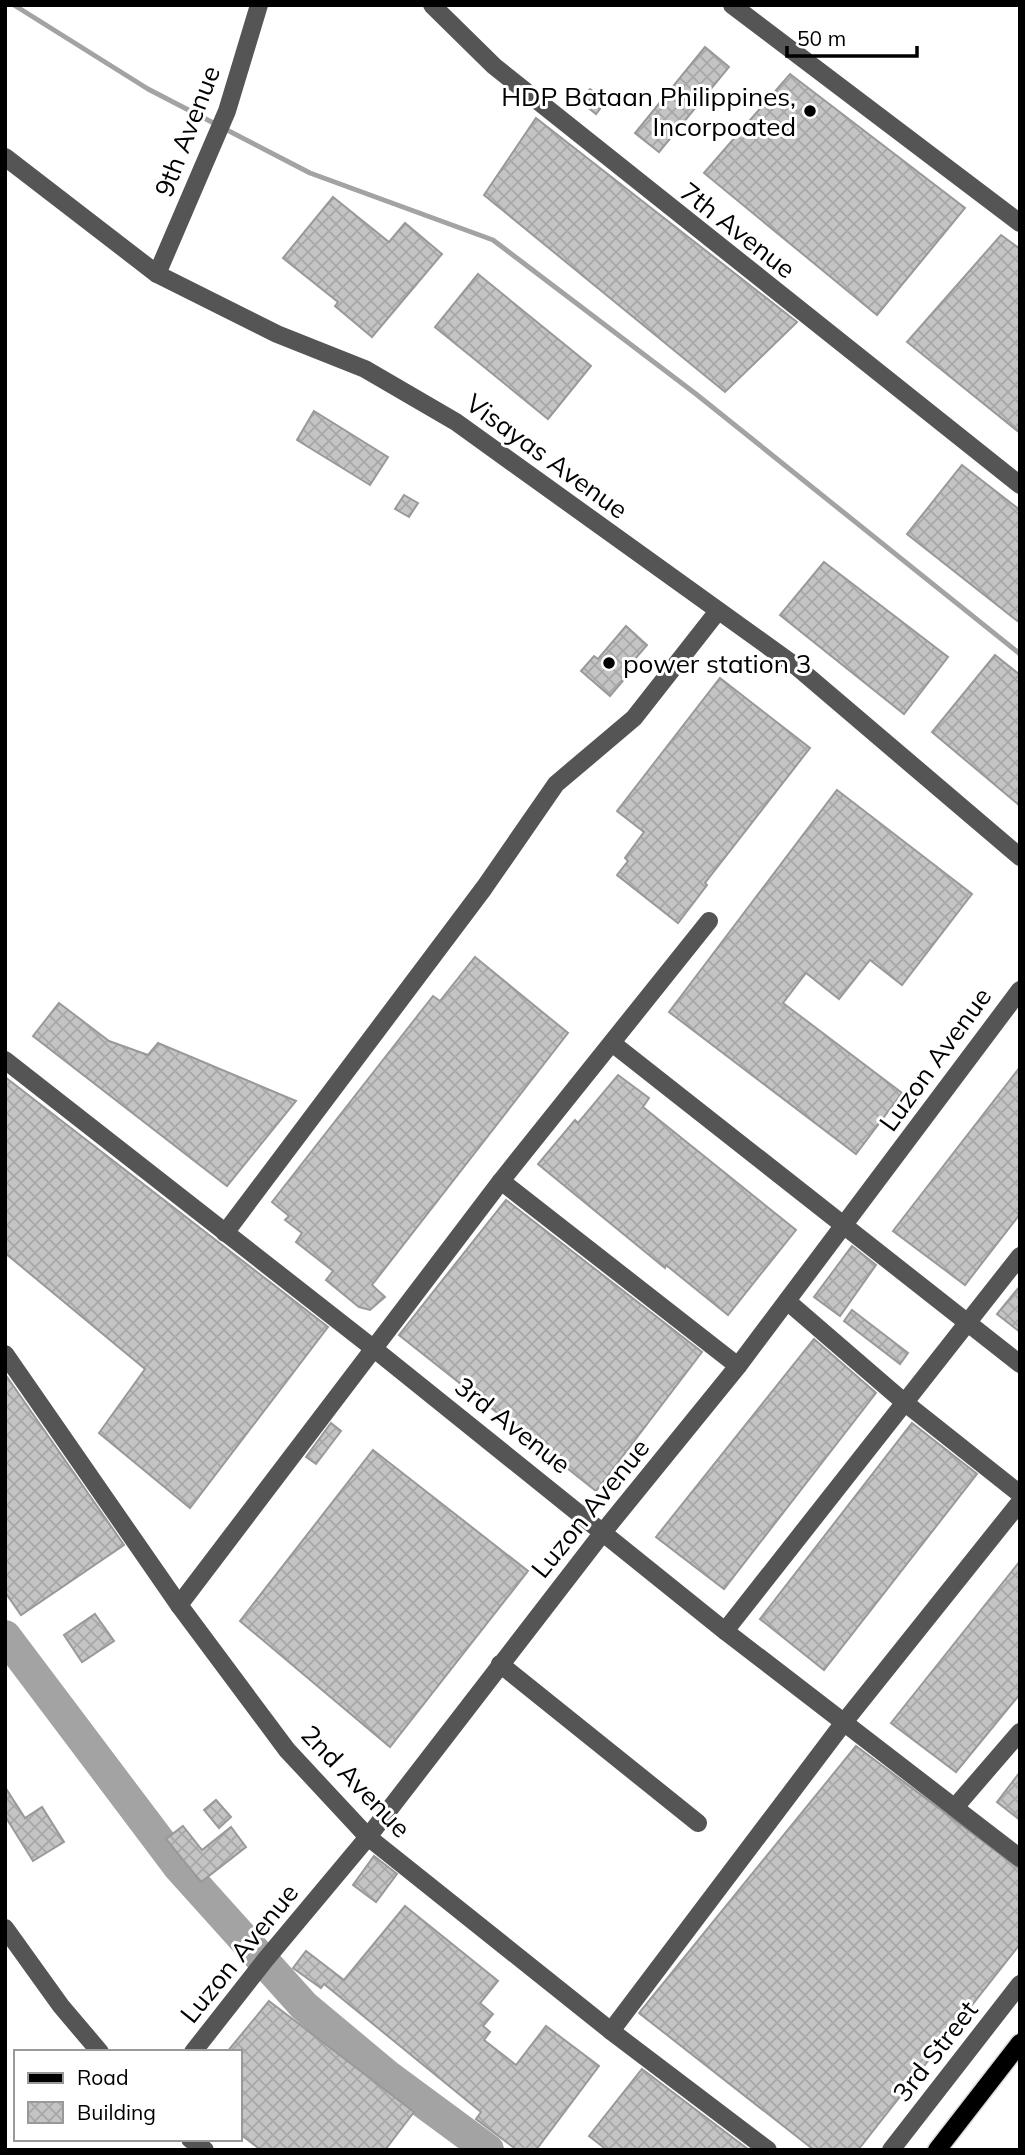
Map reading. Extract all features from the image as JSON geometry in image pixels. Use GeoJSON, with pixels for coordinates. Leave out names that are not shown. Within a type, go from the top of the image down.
{"type":"FeatureCollection","features":[{"type":"Feature","properties":{"kind":"main road"},"geometry":{"type":"LineString","coordinates":[[937,2150],[1020,2043]]}},
{"type":"Feature","properties":{"kind":"street","name":"9th Avenue"},"geometry":{"type":"LineString","coordinates":[[157,274],[227,111],[259,5]]}},
{"type":"Feature","properties":{"kind":"street","name":"7th Avenue"},"geometry":{"type":"LineString","coordinates":[[432,5],[457,33],[504,75],[1020,485]]}},
{"type":"Feature","properties":{"kind":"street"},"geometry":{"type":"LineString","coordinates":[[732,5],[1020,223]]}},
{"type":"Feature","properties":{"kind":"street","name":"Visayas Avenue"},"geometry":{"type":"LineString","coordinates":[[5,157],[157,274],[277,334],[365,369],[456,422],[797,667],[1020,857]]}},
{"type":"Feature","properties":{"kind":"street"},"geometry":{"type":"LineString","coordinates":[[225,1233],[484,888],[556,784],[635,718],[718,611]]}},
{"type":"Feature","properties":{"kind":"street"},"geometry":{"type":"LineString","coordinates":[[179,1605],[501,1181],[709,921]]}},
{"type":"Feature","properties":{"kind":"street","name":"Luzon Avenue"},"geometry":{"type":"LineString","coordinates":[[195,2050],[368,1837],[604,1531],[738,1366],[1020,990]]}},
{"type":"Feature","properties":{"kind":"street"},"geometry":{"type":"LineString","coordinates":[[612,1043],[846,1224],[1020,1364]]}},
{"type":"Feature","properties":{"kind":"street","name":"3rd Avenue"},"geometry":{"type":"LineString","coordinates":[[5,1060],[604,1531],[725,1631],[956,1806],[1020,1858]]}},
{"type":"Feature","properties":{"kind":"street"},"geometry":{"type":"LineString","coordinates":[[501,1181],[738,1366]]}},
{"type":"Feature","properties":{"kind":"street"},"geometry":{"type":"LineString","coordinates":[[725,1631],[1020,1256]]}},
{"type":"Feature","properties":{"kind":"street"},"geometry":{"type":"LineString","coordinates":[[787,1301],[904,1402],[1020,1494]]}},
{"type":"Feature","properties":{"kind":"street","name":"2nd Avenue"},"geometry":{"type":"LineString","coordinates":[[5,1354],[179,1605],[287,1750],[368,1837],[611,2031],[768,2150]]}},
{"type":"Feature","properties":{"kind":"street"},"geometry":{"type":"LineString","coordinates":[[611,2031],[845,1721],[1020,1502]]}},
{"type":"Feature","properties":{"kind":"street"},"geometry":{"type":"LineString","coordinates":[[500,1664],[698,1824]]}},
{"type":"Feature","properties":{"kind":"street"},"geometry":{"type":"LineString","coordinates":[[956,1806],[1020,1732]]}},
{"type":"Feature","properties":{"kind":"street"},"geometry":{"type":"LineString","coordinates":[[5,1928],[61,2006],[98,2050]]}},
{"type":"Feature","properties":{"kind":"street","name":"3rd Street"},"geometry":{"type":"LineString","coordinates":[[891,2150],[1020,1984]]}},
{"type":"Feature","properties":{"kind":"building"},"geometry":{"type":"Polygon","coordinates":[[[705,47],[729,67],[659,152],[635,133],[705,47]]]}},
{"type":"Feature","properties":{"kind":"building"},"geometry":{"type":"Polygon","coordinates":[[[790,74],[965,208],[877,315],[704,173],[790,74]]]}},
{"type":"Feature","properties":{"kind":"building"},"geometry":{"type":"Polygon","coordinates":[[[590,89],[606,101],[596,114],[580,101],[590,89]]]}},
{"type":"Feature","properties":{"kind":"building"},"geometry":{"type":"Polygon","coordinates":[[[536,118],[797,322],[725,392],[484,195],[536,118]]]}},
{"type":"Feature","properties":{"kind":"building"},"geometry":{"type":"Polygon","coordinates":[[[333,197],[389,242],[405,223],[442,254],[372,337],[335,306],[338,302],[283,258],[333,197]]]}},
{"type":"Feature","properties":{"kind":"building"},"geometry":{"type":"Polygon","coordinates":[[[1001,235],[1020,249],[1020,433],[907,342],[1001,235]]]}},
{"type":"Feature","properties":{"kind":"building"},"geometry":{"type":"Polygon","coordinates":[[[478,274],[591,366],[548,419],[435,327],[478,274]]]}},
{"type":"Feature","properties":{"kind":"building"},"geometry":{"type":"Polygon","coordinates":[[[314,411],[388,457],[370,485],[297,440],[314,411]]]}},
{"type":"Feature","properties":{"kind":"building"},"geometry":{"type":"Polygon","coordinates":[[[962,465],[1020,510],[1020,623],[907,534],[962,465]]]}},
{"type":"Feature","properties":{"kind":"building"},"geometry":{"type":"Polygon","coordinates":[[[404,495],[418,503],[409,517],[395,509],[404,495]]]}},
{"type":"Feature","properties":{"kind":"building"},"geometry":{"type":"Polygon","coordinates":[[[824,562],[948,657],[904,714],[780,615],[824,562]]]}},
{"type":"Feature","properties":{"kind":"building","name":"power station 3"},"geometry":{"type":"Polygon","coordinates":[[[626,626],[647,645],[628,667],[632,670],[610,696],[581,671],[594,656],[598,659],[626,626]]]}},
{"type":"Feature","properties":{"kind":"building"},"geometry":{"type":"Polygon","coordinates":[[[995,655],[1020,675],[1020,806],[932,732],[995,655]]]}},
{"type":"Feature","properties":{"kind":"building"},"geometry":{"type":"Polygon","coordinates":[[[720,678],[810,748],[705,883],[707,885],[678,923],[617,875],[628,861],[625,858],[644,832],[617,811],[720,678]]]}},
{"type":"Feature","properties":{"kind":"building"},"geometry":{"type":"Polygon","coordinates":[[[837,790],[972,894],[902,985],[870,960],[839,999],[806,973],[783,1003],[902,1093],[856,1154],[669,1012],[837,790]]]}},
{"type":"Feature","properties":{"kind":"building"},"geometry":{"type":"Polygon","coordinates":[[[475,957],[568,1033],[372,1285],[385,1297],[370,1310],[359,1307],[326,1280],[333,1271],[296,1242],[302,1233],[285,1220],[289,1216],[272,1202],[433,996],[440,1001],[475,957]]]}},
{"type":"Feature","properties":{"kind":"building"},"geometry":{"type":"Polygon","coordinates":[[[59,1003],[109,1041],[148,1055],[158,1043],[296,1101],[227,1186],[33,1036],[59,1003]]]}},
{"type":"Feature","properties":{"kind":"building"},"geometry":{"type":"Polygon","coordinates":[[[1020,1067],[1020,1214],[965,1285],[893,1231],[1020,1067]]]}},
{"type":"Feature","properties":{"kind":"building"},"geometry":{"type":"Polygon","coordinates":[[[618,1075],[649,1098],[643,1107],[796,1230],[728,1315],[666,1265],[665,1268],[538,1164],[575,1120],[578,1123],[618,1075]]]}},
{"type":"Feature","properties":{"kind":"building"},"geometry":{"type":"Polygon","coordinates":[[[5,1077],[328,1327],[190,1508],[99,1433],[145,1369],[5,1253],[5,1077]]]}},
{"type":"Feature","properties":{"kind":"building"},"geometry":{"type":"Polygon","coordinates":[[[506,1200],[702,1352],[596,1491],[399,1335],[506,1200]]]}},
{"type":"Feature","properties":{"kind":"building"},"geometry":{"type":"Polygon","coordinates":[[[852,1246],[876,1265],[840,1316],[814,1297],[852,1246]]]}},
{"type":"Feature","properties":{"kind":"building"},"geometry":{"type":"Polygon","coordinates":[[[1020,1286],[1020,1332],[997,1314],[1020,1286]]]}},
{"type":"Feature","properties":{"kind":"building"},"geometry":{"type":"Polygon","coordinates":[[[852,1310],[908,1353],[900,1364],[844,1321],[852,1310]]]}},
{"type":"Feature","properties":{"kind":"building"},"geometry":{"type":"Polygon","coordinates":[[[814,1339],[876,1393],[724,1589],[656,1537],[814,1339]]]}},
{"type":"Feature","properties":{"kind":"building"},"geometry":{"type":"Polygon","coordinates":[[[5,1374],[124,1545],[21,1615],[5,1592],[5,1374]]]}},
{"type":"Feature","properties":{"kind":"building"},"geometry":{"type":"Polygon","coordinates":[[[331,1423],[341,1431],[316,1464],[306,1457],[331,1423]]]}},
{"type":"Feature","properties":{"kind":"building"},"geometry":{"type":"Polygon","coordinates":[[[912,1423],[977,1474],[824,1670],[760,1619],[912,1423]]]}},
{"type":"Feature","properties":{"kind":"building"},"geometry":{"type":"Polygon","coordinates":[[[373,1450],[528,1571],[390,1747],[240,1621],[373,1450]]]}},
{"type":"Feature","properties":{"kind":"building"},"geometry":{"type":"Polygon","coordinates":[[[1020,1561],[1020,1694],[956,1772],[891,1723],[1020,1561]]]}},
{"type":"Feature","properties":{"kind":"building"},"geometry":{"type":"Polygon","coordinates":[[[95,1614],[114,1641],[82,1662],[64,1635],[95,1614]]]}},
{"type":"Feature","properties":{"kind":"building"},"geometry":{"type":"Polygon","coordinates":[[[856,1746],[1020,1869],[1020,1944],[858,2150],[814,2150],[639,2013],[856,1746]]]}},
{"type":"Feature","properties":{"kind":"building"},"geometry":{"type":"Polygon","coordinates":[[[1020,1772],[1020,1820],[997,1802],[1020,1772]]]}},
{"type":"Feature","properties":{"kind":"building"},"geometry":{"type":"Polygon","coordinates":[[[5,1787],[25,1818],[42,1807],[64,1842],[33,1861],[5,1816],[5,1787]]]}},
{"type":"Feature","properties":{"kind":"building"},"geometry":{"type":"Polygon","coordinates":[[[216,1800],[231,1817],[219,1828],[204,1810],[216,1800]]]}},
{"type":"Feature","properties":{"kind":"building"},"geometry":{"type":"Polygon","coordinates":[[[183,1826],[202,1850],[231,1827],[246,1847],[201,1882],[166,1839],[183,1826]]]}},
{"type":"Feature","properties":{"kind":"building"},"geometry":{"type":"Polygon","coordinates":[[[374,1856],[397,1874],[376,1902],[353,1885],[374,1856]]]}},
{"type":"Feature","properties":{"kind":"building"},"geometry":{"type":"Polygon","coordinates":[[[405,1906],[498,1981],[480,2003],[493,2014],[483,2026],[490,2032],[484,2040],[516,2065],[546,2026],[599,2066],[536,2150],[517,2150],[476,2119],[481,2112],[324,1984],[321,1988],[293,1968],[306,1951],[344,1980],[405,1906]]]}},
{"type":"Feature","properties":{"kind":"building"},"geometry":{"type":"Polygon","coordinates":[[[269,2001],[414,2112],[385,2150],[261,2150],[242,2136],[242,2050],[229,2050],[269,2001]]]}},
{"type":"Feature","properties":{"kind":"building"},"geometry":{"type":"Polygon","coordinates":[[[642,2069],[749,2150],[607,2150],[589,2136],[642,2069]]]}},
{"type":"Feature","properties":{"kind":"waterway"},"geometry":{"type":"LineString","coordinates":[[14,5],[148,89],[310,173],[493,240],[696,394],[1020,654]]}},
{"type":"Feature","properties":{"kind":"waterway"},"geometry":{"type":"LineString","coordinates":[[5,1636],[179,1867],[304,2006],[389,2077],[488,2150]]}},
{"type":"Feature","properties":{"kind":"place","name":"HDP Bataan Philippines, Incorpoated"},"geometry":{"type":"Point","coordinates":[810,111]}},
{"type":"Feature","properties":{"kind":"place","name":"power station 3"},"geometry":{"type":"Point","coordinates":[609,663]}}]}
